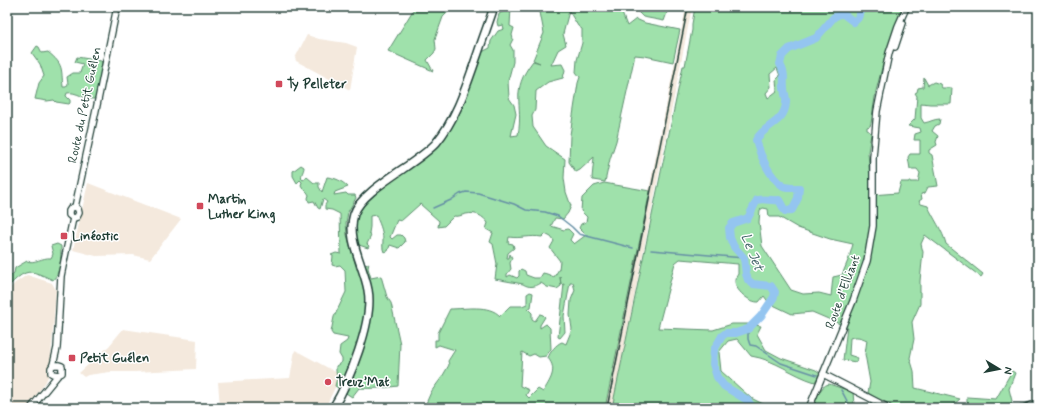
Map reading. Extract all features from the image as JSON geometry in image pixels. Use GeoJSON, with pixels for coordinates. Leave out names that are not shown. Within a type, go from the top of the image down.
{"type":"FeatureCollection","features":[{"type":"Feature","properties":{"kind":"main road"},"geometry":{"type":"LineString","coordinates":[[329,408],[344,378],[364,312],[363,287],[349,235],[348,221],[350,213],[362,195],[420,152],[440,130],[450,113],[459,91],[489,7]]}},
{"type":"Feature","properties":{"kind":"main road"},"geometry":{"type":"LineString","coordinates":[[333,408],[350,374],[361,342],[368,312],[369,292],[356,250],[352,230],[356,211],[368,195],[424,154],[444,132],[462,96],[494,7]]}},
{"type":"Feature","properties":{"kind":"street","name":"Route du Petit Guélen"},"geometry":{"type":"LineString","coordinates":[[56,365],[61,276],[73,218],[77,217],[79,213],[78,209],[75,207],[117,7]]}},
{"type":"Feature","properties":{"kind":"street","name":"Route d'Elliant"},"geometry":{"type":"LineString","coordinates":[[809,408],[854,301],[866,265],[871,244],[873,226],[872,157],[879,97],[894,38],[906,7]]}},
{"type":"Feature","properties":{"kind":"street"},"geometry":{"type":"LineString","coordinates":[[56,365],[62,367],[63,370],[61,374],[55,374],[51,368],[56,365]]}},
{"type":"Feature","properties":{"kind":"street"},"geometry":{"type":"LineString","coordinates":[[32,408],[55,374]]}},
{"type":"Feature","properties":{"kind":"street"},"geometry":{"type":"LineString","coordinates":[[823,374],[889,408]]}},
{"type":"Feature","properties":{"kind":"street"},"geometry":{"type":"LineString","coordinates":[[1023,408],[1038,403]]}},
{"type":"Feature","properties":{"kind":"shaded area"},"geometry":{"type":"Polygon","coordinates":[[[686,7],[692,7],[612,408],[605,408],[686,7]]]}},
{"type":"Feature","properties":{"kind":"shaded area"},"geometry":{"type":"Polygon","coordinates":[[[307,35],[319,39],[346,43],[357,47],[350,90],[296,61],[295,58],[307,35]]]}},
{"type":"Feature","properties":{"kind":"shaded area"},"geometry":{"type":"Polygon","coordinates":[[[88,183],[181,219],[150,259],[133,255],[96,256],[73,250],[88,183]]]}},
{"type":"Feature","properties":{"kind":"shaded area"},"geometry":{"type":"Polygon","coordinates":[[[27,275],[52,283],[56,290],[48,377],[27,408],[7,408],[7,292],[15,283],[27,275]]]}},
{"type":"Feature","properties":{"kind":"shaded area"},"geometry":{"type":"Polygon","coordinates":[[[123,329],[197,340],[196,369],[110,372],[88,375],[84,377],[79,373],[109,346],[123,329]]]}},
{"type":"Feature","properties":{"kind":"shaded area"},"geometry":{"type":"Polygon","coordinates":[[[295,350],[341,375],[324,408],[289,408],[289,404],[220,407],[218,382],[290,378],[295,350]]]}},
{"type":"Feature","properties":{"kind":"green space"},"geometry":{"type":"Polygon","coordinates":[[[415,7],[453,7],[443,17],[435,39],[436,49],[427,60],[433,71],[388,51],[415,7]]]}},
{"type":"Feature","properties":{"kind":"green space"},"geometry":{"type":"Polygon","coordinates":[[[504,7],[511,7],[510,26],[514,28],[512,35],[513,39],[510,45],[513,50],[513,62],[508,81],[509,98],[514,105],[516,114],[511,136],[518,135],[520,114],[519,90],[521,81],[533,61],[540,63],[533,60],[544,33],[539,7],[621,7],[620,8],[627,26],[636,19],[645,23],[680,30],[673,62],[635,55],[616,141],[605,182],[593,180],[592,178],[594,157],[576,172],[569,162],[570,135],[580,77],[576,72],[577,60],[582,43],[582,29],[578,26],[569,11],[563,34],[566,45],[558,50],[551,65],[562,64],[565,70],[563,78],[548,82],[536,91],[535,110],[532,116],[533,127],[546,146],[565,159],[564,178],[566,192],[571,206],[563,219],[555,218],[551,226],[564,230],[568,229],[573,234],[570,240],[574,244],[586,235],[579,228],[581,224],[586,222],[587,217],[581,211],[582,198],[594,186],[604,183],[650,191],[605,408],[424,408],[431,392],[449,365],[448,361],[455,350],[439,345],[435,347],[435,340],[438,340],[438,333],[450,309],[483,309],[495,312],[500,316],[510,306],[522,306],[527,304],[527,294],[530,292],[533,293],[531,307],[528,309],[532,313],[532,319],[535,321],[540,314],[545,317],[540,325],[540,328],[546,324],[550,328],[551,349],[546,356],[539,357],[534,354],[529,356],[522,352],[520,386],[529,390],[526,395],[529,398],[538,389],[543,392],[553,371],[551,362],[548,358],[558,344],[562,342],[566,344],[572,329],[570,315],[571,300],[575,290],[573,283],[570,283],[564,316],[565,332],[560,338],[558,337],[564,284],[561,285],[560,276],[561,286],[557,289],[547,287],[541,283],[530,286],[495,279],[497,264],[493,244],[490,242],[493,233],[486,229],[488,223],[479,215],[466,214],[454,216],[444,226],[438,227],[439,221],[420,204],[401,221],[397,220],[390,237],[392,239],[397,235],[401,235],[404,238],[405,242],[399,248],[390,245],[388,251],[384,252],[381,227],[376,215],[370,216],[369,233],[371,236],[367,244],[369,246],[368,248],[359,245],[357,242],[354,227],[356,215],[365,201],[380,187],[434,148],[471,84],[482,52],[490,48],[491,41],[498,31],[504,29],[503,25],[498,26],[497,22],[499,14],[504,11],[504,7]],[[545,234],[542,237],[509,237],[508,243],[513,244],[514,248],[508,253],[507,258],[509,258],[510,254],[512,258],[510,263],[511,269],[507,274],[507,277],[510,275],[517,278],[521,269],[525,271],[526,275],[534,278],[540,278],[543,273],[554,277],[559,269],[560,261],[550,248],[554,241],[551,237],[545,234]]]}},
{"type":"Feature","properties":{"kind":"green space"},"geometry":{"type":"Polygon","coordinates":[[[633,7],[669,7],[664,21],[643,17],[633,7]]]}},
{"type":"Feature","properties":{"kind":"green space"},"geometry":{"type":"Polygon","coordinates":[[[695,7],[902,7],[884,60],[876,91],[871,123],[870,126],[867,127],[867,130],[871,134],[868,152],[871,195],[898,193],[901,182],[918,182],[920,173],[917,169],[910,169],[908,157],[910,154],[920,154],[920,140],[914,140],[915,134],[921,132],[920,128],[908,126],[915,119],[917,96],[915,93],[917,92],[918,88],[923,87],[924,78],[928,85],[934,82],[940,84],[942,88],[952,88],[951,104],[921,103],[921,118],[924,123],[940,119],[939,124],[935,126],[932,131],[938,136],[936,142],[937,145],[929,150],[929,153],[932,155],[938,186],[928,187],[925,193],[921,194],[922,199],[919,201],[921,204],[928,206],[943,234],[946,244],[983,274],[981,277],[925,235],[921,244],[923,252],[920,281],[920,304],[912,322],[914,339],[910,358],[914,371],[915,388],[960,399],[953,405],[944,408],[892,408],[868,393],[870,382],[865,354],[867,340],[858,337],[850,338],[849,355],[858,358],[856,362],[843,360],[847,327],[812,312],[792,314],[769,303],[764,296],[759,302],[755,302],[747,298],[740,292],[735,284],[735,279],[738,274],[738,264],[680,259],[675,263],[658,328],[713,330],[732,324],[761,326],[757,334],[766,350],[781,358],[816,370],[820,373],[815,382],[799,376],[776,364],[751,356],[737,339],[728,341],[719,352],[721,371],[751,398],[767,406],[767,408],[612,408],[683,66],[685,66],[695,7]],[[777,68],[770,74],[771,87],[766,93],[768,98],[777,91],[776,80],[780,76],[777,68]],[[763,208],[760,210],[759,222],[762,246],[791,290],[803,294],[819,293],[831,296],[833,277],[842,275],[853,244],[830,239],[798,228],[779,217],[769,217],[768,209],[763,208]]]}},
{"type":"Feature","properties":{"kind":"green space"},"geometry":{"type":"Polygon","coordinates":[[[37,46],[42,53],[48,52],[57,60],[62,71],[63,87],[66,87],[68,84],[67,77],[73,73],[80,73],[83,64],[75,62],[77,57],[101,61],[99,83],[95,99],[67,93],[66,96],[70,100],[69,104],[56,102],[54,100],[47,101],[35,99],[39,83],[44,76],[40,64],[32,53],[37,46]]]}},
{"type":"Feature","properties":{"kind":"green space"},"geometry":{"type":"Polygon","coordinates":[[[301,165],[304,167],[302,175],[303,180],[307,177],[314,183],[319,183],[319,187],[322,192],[327,177],[339,180],[348,187],[335,192],[334,195],[346,193],[348,195],[355,195],[356,198],[348,212],[346,223],[347,235],[357,270],[369,263],[368,268],[371,278],[381,276],[387,297],[391,303],[400,344],[398,386],[359,388],[352,397],[335,386],[337,378],[336,366],[342,362],[339,354],[340,346],[347,341],[348,338],[333,335],[331,332],[334,317],[346,292],[345,270],[340,265],[332,265],[333,256],[331,255],[336,253],[341,254],[340,214],[332,210],[325,209],[327,202],[323,199],[320,209],[314,201],[309,202],[309,195],[302,187],[302,182],[300,180],[297,183],[293,176],[293,171],[301,165]]]}},
{"type":"Feature","properties":{"kind":"green space"},"geometry":{"type":"Polygon","coordinates":[[[57,244],[61,246],[61,259],[58,273],[53,280],[33,272],[28,272],[19,277],[7,288],[7,279],[14,273],[15,268],[27,261],[33,262],[45,258],[51,258],[53,254],[51,246],[57,244]]]}},
{"type":"Feature","properties":{"kind":"green space"},"geometry":{"type":"Polygon","coordinates":[[[1012,371],[1015,373],[1009,389],[1012,401],[1009,408],[967,408],[967,397],[996,399],[1012,371]]]}},
{"type":"Feature","properties":{"kind":"green space"},"geometry":{"type":"Polygon","coordinates":[[[829,384],[853,392],[854,404],[851,408],[813,408],[820,390],[829,384]]]}},
{"type":"Feature","properties":{"kind":"waterway","name":"Le Jet"},"geometry":{"type":"LineString","coordinates":[[753,408],[747,400],[724,386],[717,377],[713,364],[714,350],[722,336],[726,333],[736,333],[748,329],[761,316],[774,297],[775,292],[771,286],[753,284],[748,280],[744,258],[734,247],[730,238],[729,228],[733,223],[748,218],[757,200],[779,200],[785,211],[792,210],[798,198],[799,188],[789,188],[783,186],[773,177],[763,159],[756,140],[760,134],[782,115],[785,110],[786,101],[784,76],[780,64],[782,56],[789,49],[816,38],[834,17],[842,13],[854,22],[858,18],[862,7]]}},
{"type":"Feature","properties":{"kind":"waterway"},"geometry":{"type":"LineString","coordinates":[[433,208],[460,194],[466,192],[478,193],[514,204],[526,210],[545,212],[558,216],[579,234],[633,248]]}},
{"type":"Feature","properties":{"kind":"waterway"},"geometry":{"type":"LineString","coordinates":[[651,250],[744,258]]}},
{"type":"Feature","properties":{"kind":"waterway"},"geometry":{"type":"LineString","coordinates":[[748,329],[748,339],[750,345],[756,346],[781,363],[817,375]]}},
{"type":"Feature","properties":{"kind":"waterway"},"geometry":{"type":"LineString","coordinates":[[841,390],[851,408]]}},
{"type":"Feature","properties":{"kind":"waterway"},"geometry":{"type":"LineString","coordinates":[[580,408],[589,408]]}},
{"type":"Feature","properties":{"kind":"railway"},"geometry":{"type":"LineString","coordinates":[[607,408],[688,7]]}},
{"type":"Feature","properties":{"kind":"place","name":"Ty Pelleter"},"geometry":{"type":"Point","coordinates":[279,84]}},
{"type":"Feature","properties":{"kind":"place","name":"Martin Luther King"},"geometry":{"type":"Point","coordinates":[200,206]}},
{"type":"Feature","properties":{"kind":"place","name":"Linéostic"},"geometry":{"type":"Point","coordinates":[64,236]}},
{"type":"Feature","properties":{"kind":"place","name":"Petit Guélen"},"geometry":{"type":"Point","coordinates":[72,358]}},
{"type":"Feature","properties":{"kind":"place","name":"Treuz’Mat"},"geometry":{"type":"Point","coordinates":[328,382]}}]}
